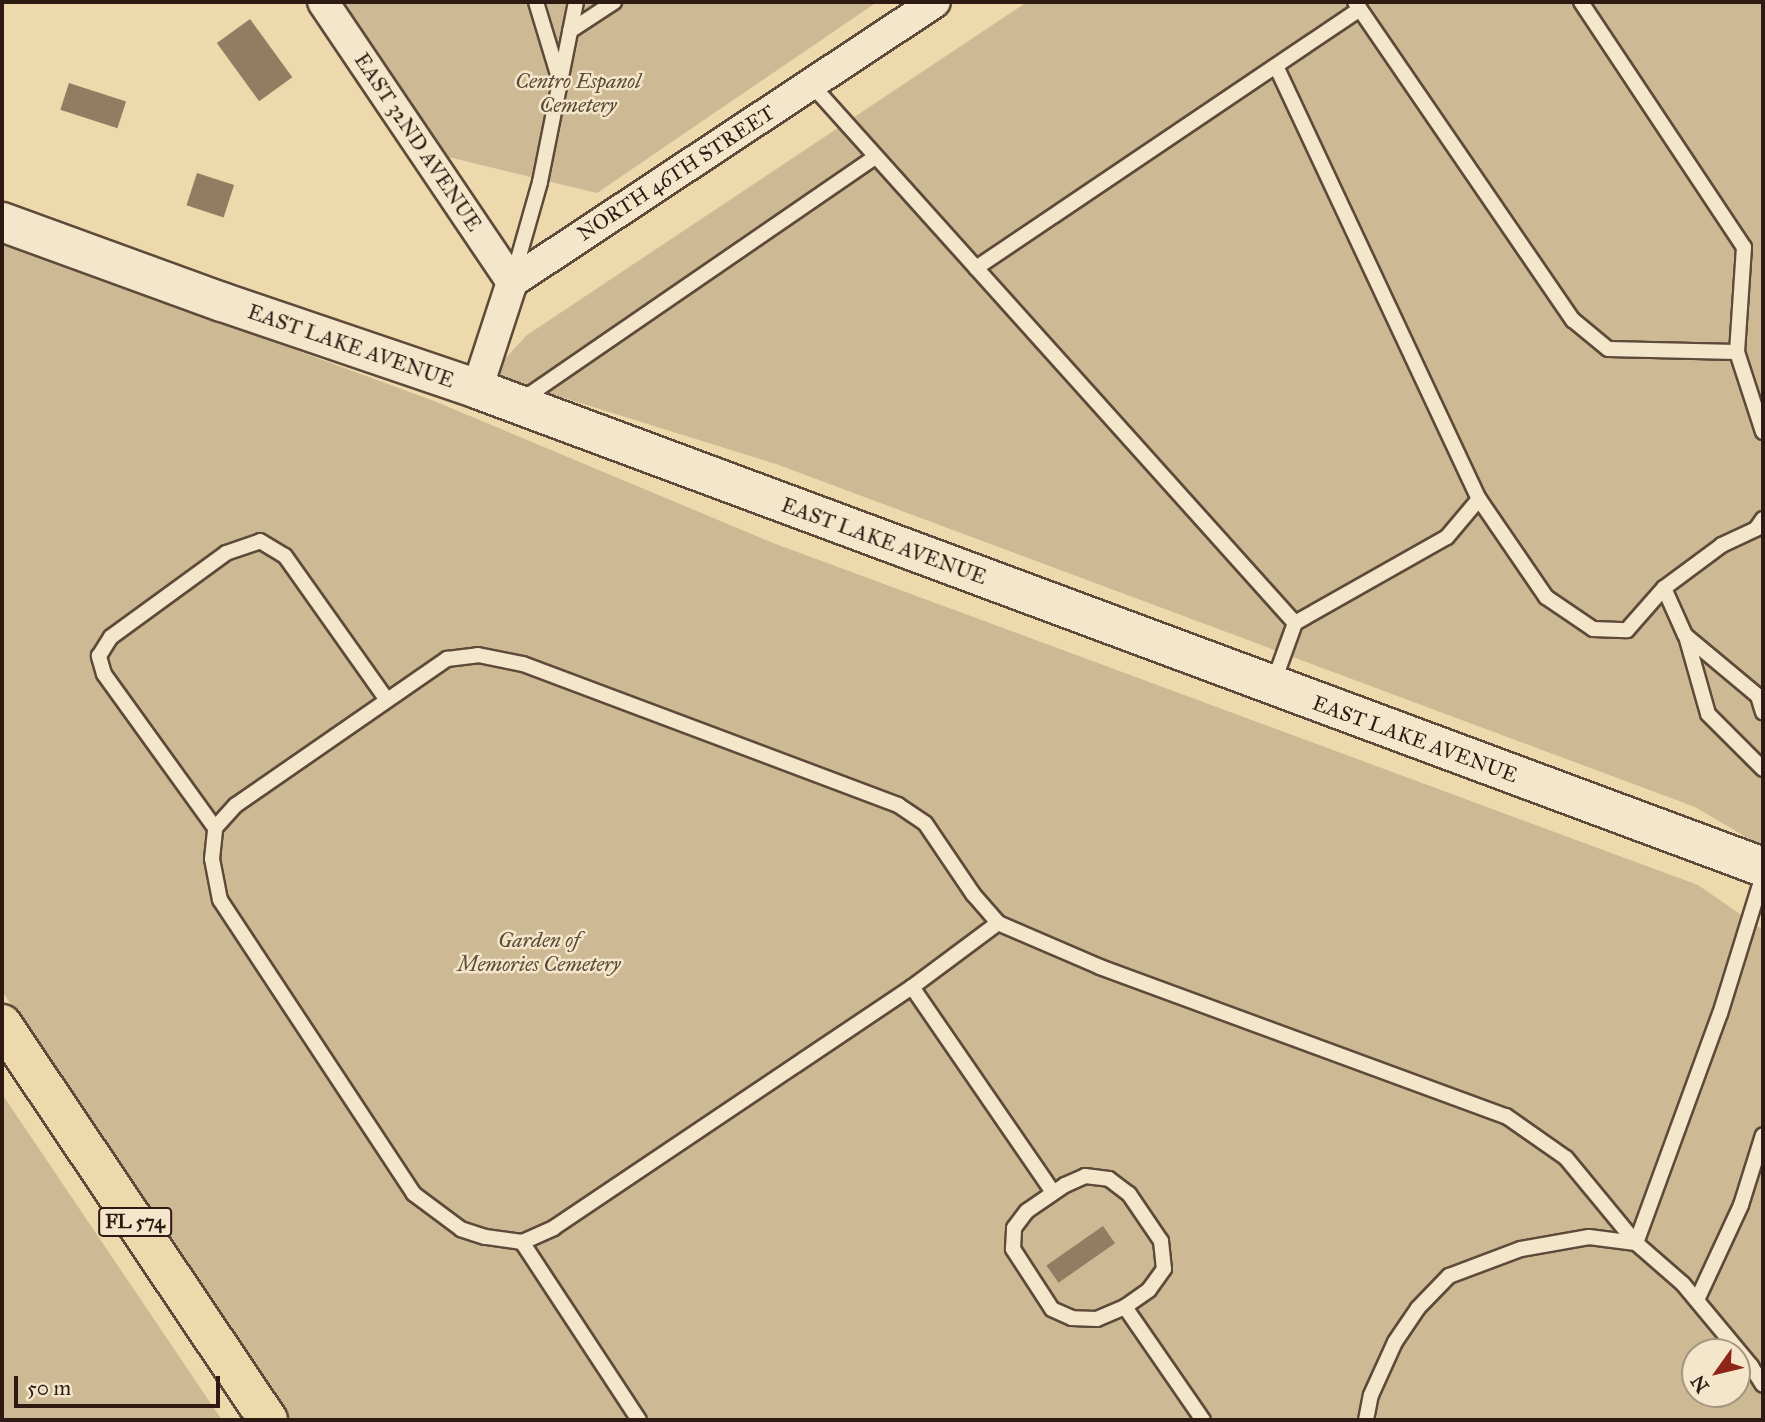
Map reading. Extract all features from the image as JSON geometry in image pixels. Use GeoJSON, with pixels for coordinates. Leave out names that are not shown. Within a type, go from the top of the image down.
{"type":"FeatureCollection","features":[{"type":"Feature","properties":{"kind":"main road","name":"FL 574"},"geometry":{"type":"LineString","coordinates":[[2,1024],[268,1420]]}},
{"type":"Feature","properties":{"kind":"street","name":"EAST 32ND AVENUE"},"geometry":{"type":"LineString","coordinates":[[323,2],[512,282]]}},
{"type":"Feature","properties":{"kind":"street","name":"NORTH 46TH STREET"},"geometry":{"type":"LineString","coordinates":[[512,282],[935,2]]}},
{"type":"Feature","properties":{"kind":"street","name":"EAST LAKE AVENUE"},"geometry":{"type":"LineString","coordinates":[[2,222],[222,302],[477,389],[1272,687],[1763,867]]}},
{"type":"Feature","properties":{"kind":"street"},"geometry":{"type":"LineString","coordinates":[[477,389],[512,282]]}},
{"type":"Feature","properties":{"kind":"lane"},"geometry":{"type":"LineString","coordinates":[[536,2],[560,82]]}},
{"type":"Feature","properties":{"kind":"lane"},"geometry":{"type":"LineString","coordinates":[[512,282],[540,182],[576,2]]}},
{"type":"Feature","properties":{"kind":"lane"},"geometry":{"type":"LineString","coordinates":[[570,31],[614,2]]}},
{"type":"Feature","properties":{"kind":"lane"},"geometry":{"type":"LineString","coordinates":[[1581,2],[1744,247],[1737,352],[1763,432]]}},
{"type":"Feature","properties":{"kind":"lane"},"geometry":{"type":"LineString","coordinates":[[976,268],[1276,66],[1357,6],[1573,320],[1608,349],[1737,352]]}},
{"type":"Feature","properties":{"kind":"lane"},"geometry":{"type":"LineString","coordinates":[[1276,66],[1479,499],[1546,597],[1593,629],[1627,629],[1664,588],[1722,545],[1761,527]]}},
{"type":"Feature","properties":{"kind":"lane"},"geometry":{"type":"LineString","coordinates":[[811,84],[1295,623]]}},
{"type":"Feature","properties":{"kind":"lane"},"geometry":{"type":"LineString","coordinates":[[516,404],[875,157]]}},
{"type":"Feature","properties":{"kind":"lane"},"geometry":{"type":"LineString","coordinates":[[1272,687],[1295,623],[1447,537],[1479,499]]}},
{"type":"Feature","properties":{"kind":"lane"},"geometry":{"type":"LineString","coordinates":[[215,828],[104,674],[99,656],[111,638],[226,553],[260,541],[285,556],[387,700]]}},
{"type":"Feature","properties":{"kind":"lane"},"geometry":{"type":"LineString","coordinates":[[1664,588],[1685,635],[1708,714],[1763,769]]}},
{"type":"Feature","properties":{"kind":"lane"},"geometry":{"type":"LineString","coordinates":[[1685,635],[1758,696],[1763,712]]}},
{"type":"Feature","properties":{"kind":"lane"},"geometry":{"type":"LineString","coordinates":[[998,923],[912,987],[554,1228],[522,1241],[485,1237],[461,1229],[414,1194],[220,900],[212,859],[215,828],[236,805],[447,659],[478,655],[523,664],[898,805],[925,823],[973,894],[998,923],[1100,967],[1506,1116],[1566,1158],[1636,1243],[1683,1284],[1697,1300],[1751,1366],[1763,1385]]}},
{"type":"Feature","properties":{"kind":"lane"},"geometry":{"type":"LineString","coordinates":[[1636,1243],[1720,1014],[1763,875]]}},
{"type":"Feature","properties":{"kind":"lane"},"geometry":{"type":"LineString","coordinates":[[912,987],[1053,1192]]}},
{"type":"Feature","properties":{"kind":"lane"},"geometry":{"type":"LineString","coordinates":[[1697,1300],[1741,1205],[1763,1135]]}},
{"type":"Feature","properties":{"kind":"lane"},"geometry":{"type":"LineString","coordinates":[[1085,1176],[1110,1179],[1129,1194],[1161,1241],[1164,1269],[1149,1290],[1125,1307],[1097,1319],[1072,1318],[1052,1309],[1013,1249],[1014,1228],[1027,1211],[1053,1192],[1085,1176]]}},
{"type":"Feature","properties":{"kind":"lane"},"geometry":{"type":"LineString","coordinates":[[1366,1420],[1371,1395],[1395,1342],[1418,1308],[1449,1276],[1534,1246],[1589,1237],[1636,1243]]}},
{"type":"Feature","properties":{"kind":"lane"},"geometry":{"type":"LineString","coordinates":[[522,1241],[639,1420]]}},
{"type":"Feature","properties":{"kind":"lane"},"geometry":{"type":"LineString","coordinates":[[1125,1307],[1203,1420]]}},
{"type":"Feature","properties":{"kind":"green space","name":"Centro Espanol Cemetery"},"geometry":{"type":"Polygon","coordinates":[[[338,2],[877,2],[597,193],[432,153],[338,2]]]}},
{"type":"Feature","properties":{"kind":"green space"},"geometry":{"type":"Polygon","coordinates":[[[1027,2],[1763,2],[1763,847],[1695,807],[776,464],[490,375],[527,335],[1027,2]]]}},
{"type":"Feature","properties":{"kind":"green space","name":"Garden of Memories Cemetery"},"geometry":{"type":"Polygon","coordinates":[[[2,242],[434,401],[773,543],[1698,885],[1763,930],[1763,1420],[290,1420],[2,991],[2,242]]]}},
{"type":"Feature","properties":{"kind":"green space"},"geometry":{"type":"Polygon","coordinates":[[[2,1094],[222,1420],[2,1420],[2,1094]]]}},
{"type":"Feature","properties":{"kind":"building"},"geometry":{"type":"Polygon","coordinates":[[[250,19],[292,77],[259,101],[217,43],[250,19]]]}},
{"type":"Feature","properties":{"kind":"building"},"geometry":{"type":"Polygon","coordinates":[[[69,83],[126,102],[117,128],[60,110],[69,83]]]}},
{"type":"Feature","properties":{"kind":"building"},"geometry":{"type":"Polygon","coordinates":[[[197,173],[234,185],[224,217],[186,205],[197,173]]]}},
{"type":"Feature","properties":{"kind":"building"},"geometry":{"type":"Polygon","coordinates":[[[1103,1226],[1115,1243],[1059,1283],[1046,1266],[1103,1226]]]}}]}
